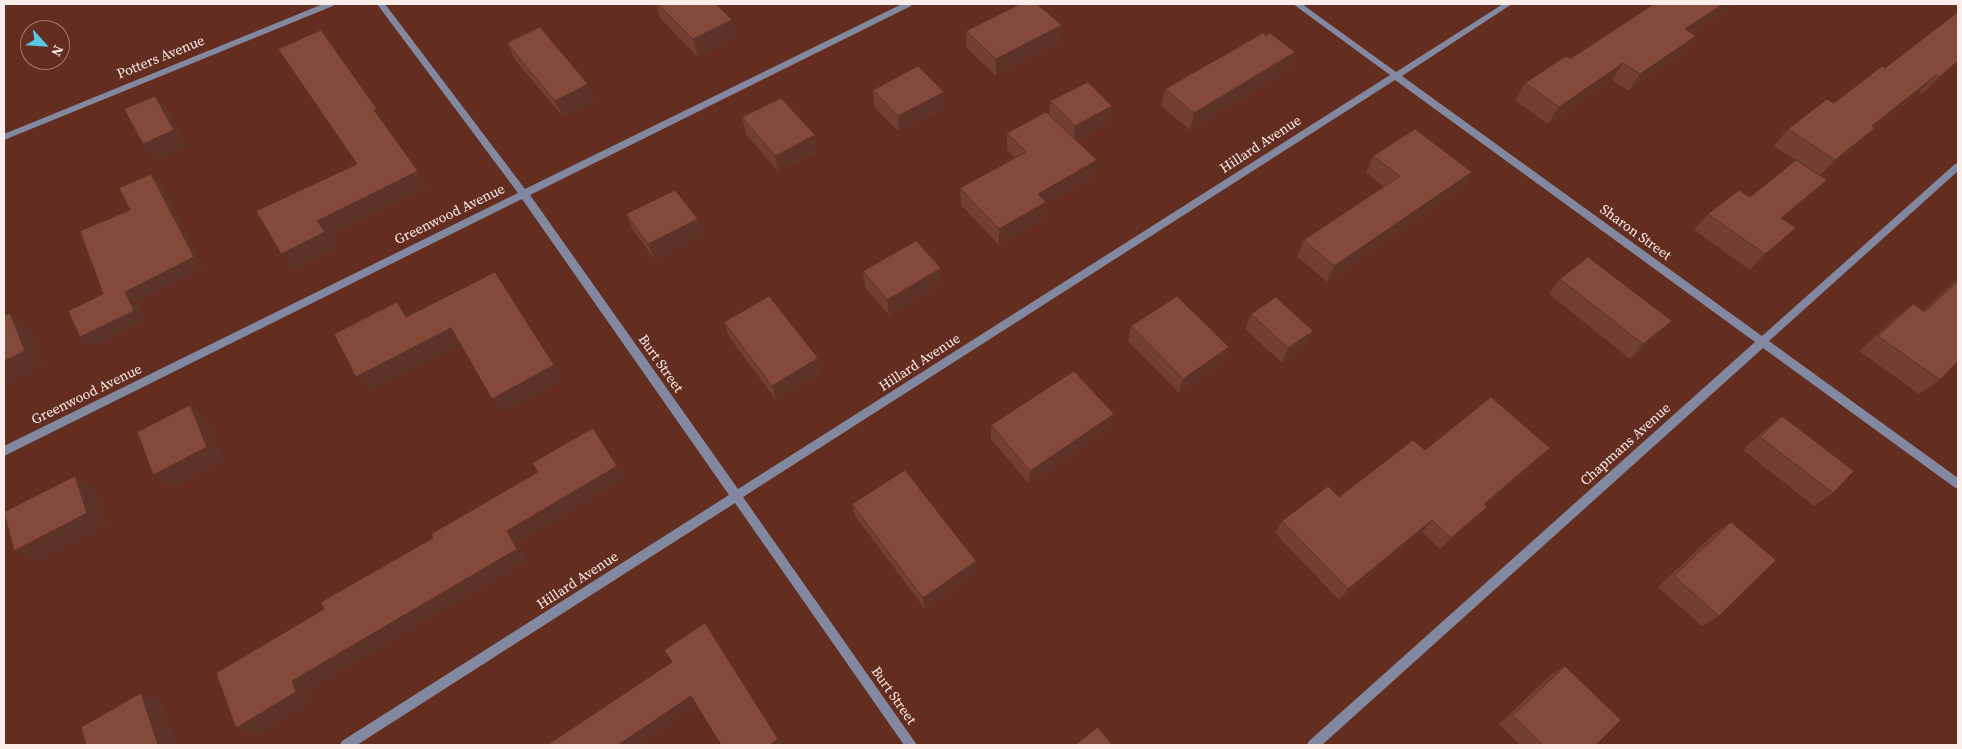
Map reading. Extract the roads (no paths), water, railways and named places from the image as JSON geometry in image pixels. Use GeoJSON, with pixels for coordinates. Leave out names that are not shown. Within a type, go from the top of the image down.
{"type":"FeatureCollection","features":[{"type":"Feature","properties":{"kind":"street","name":"Potters Avenue"},"geometry":{"type":"LineString","coordinates":[[4,137],[330,4]]}},
{"type":"Feature","properties":{"kind":"street","name":"Burt Street"},"geometry":{"type":"LineString","coordinates":[[381,4],[524,194],[911,745]]}},
{"type":"Feature","properties":{"kind":"street","name":"Greenwood Avenue"},"geometry":{"type":"LineString","coordinates":[[4,452],[908,4]]}},
{"type":"Feature","properties":{"kind":"street","name":"Sharon Street"},"geometry":{"type":"LineString","coordinates":[[1296,4],[1958,484]]}},
{"type":"Feature","properties":{"kind":"street","name":"Hillard Avenue"},"geometry":{"type":"LineString","coordinates":[[346,745],[1508,4]]}},
{"type":"Feature","properties":{"kind":"street","name":"Chapmans Avenue"},"geometry":{"type":"LineString","coordinates":[[1313,745],[1958,166]]}}]}
